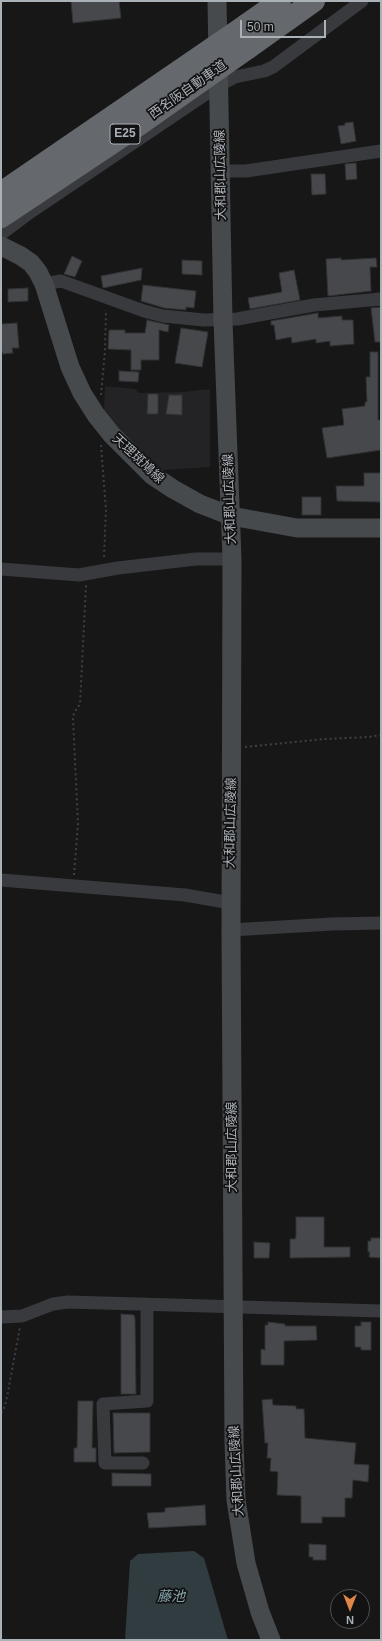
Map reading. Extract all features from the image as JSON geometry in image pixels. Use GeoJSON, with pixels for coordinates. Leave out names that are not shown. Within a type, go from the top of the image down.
{"type":"FeatureCollection","features":[{"type":"Feature","properties":{"kind":"highway","name":"西名阪自動車道"},"geometry":{"type":"LineString","coordinates":[[1,193],[280,1]]}},
{"type":"Feature","properties":{"kind":"highway","name":"西名阪自動車道"},"geometry":{"type":"LineString","coordinates":[[1,217],[133,129],[314,1]]}},
{"type":"Feature","properties":{"kind":"main road","name":"大和郡山広陵線"},"geometry":{"type":"LineString","coordinates":[[217,1],[223,321],[232,559],[231,930],[233,1307],[236,1500],[246,1563],[260,1612],[271,1640]]}},
{"type":"Feature","properties":{"kind":"main road","name":"天理斑鳩線"},"geometry":{"type":"LineString","coordinates":[[1,246],[31,263],[44,284],[70,367],[82,392],[96,415],[112,435],[152,475],[200,504],[231,516],[297,528],[381,528]]}},
{"type":"Feature","properties":{"kind":"street"},"geometry":{"type":"LineString","coordinates":[[1,234],[28,213],[219,85],[235,77],[259,72],[273,67],[362,1]]}},
{"type":"Feature","properties":{"kind":"street"},"geometry":{"type":"LineString","coordinates":[[221,171],[246,171],[381,151]]}},
{"type":"Feature","properties":{"kind":"street"},"geometry":{"type":"LineString","coordinates":[[44,284],[61,281],[70,283],[123,304],[163,316],[183,319],[223,321],[314,305],[381,299]]}},
{"type":"Feature","properties":{"kind":"street"},"geometry":{"type":"LineString","coordinates":[[1,569],[64,575],[86,574],[118,568],[196,559],[232,559]]}},
{"type":"Feature","properties":{"kind":"street"},"geometry":{"type":"LineString","coordinates":[[1,880],[185,895],[231,902]]}},
{"type":"Feature","properties":{"kind":"street"},"geometry":{"type":"LineString","coordinates":[[231,930],[332,924],[381,923]]}},
{"type":"Feature","properties":{"kind":"street"},"geometry":{"type":"LineString","coordinates":[[1,1317],[22,1316],[53,1304],[68,1302],[381,1311]]}},
{"type":"Feature","properties":{"kind":"street"},"geometry":{"type":"LineString","coordinates":[[144,1463],[105,1467],[103,1404],[147,1401],[147,1304]]}},
{"type":"Feature","properties":{"kind":"path"},"geometry":{"type":"LineString","coordinates":[[73,886],[78,824],[73,718],[74,713],[80,704],[86,574]]}},
{"type":"Feature","properties":{"kind":"path"},"geometry":{"type":"LineString","coordinates":[[232,747],[248,747],[381,735]]}},
{"type":"Feature","properties":{"kind":"path"},"geometry":{"type":"LineString","coordinates":[[1,1413],[5,1406],[22,1316]]}},
{"type":"Feature","properties":{"kind":"shaded area"},"geometry":{"type":"Polygon","coordinates":[[[105,386],[135,389],[139,393],[183,392],[210,389],[210,467],[162,470],[123,434],[104,410],[105,386]]]}},
{"type":"Feature","properties":{"kind":"water","name":"藤池"},"geometry":{"type":"Polygon","coordinates":[[[194,1551],[204,1558],[228,1640],[125,1640],[130,1561],[138,1554],[194,1551]]]}},
{"type":"Feature","properties":{"kind":"building"},"geometry":{"type":"Polygon","coordinates":[[[71,1],[119,1],[121,18],[73,23],[71,1]]]}},
{"type":"Feature","properties":{"kind":"building"},"geometry":{"type":"Polygon","coordinates":[[[353,122],[356,141],[341,144],[338,126],[353,122]]]}},
{"type":"Feature","properties":{"kind":"building"},"geometry":{"type":"Polygon","coordinates":[[[356,163],[357,179],[346,180],[345,164],[356,163]]]}},
{"type":"Feature","properties":{"kind":"building"},"geometry":{"type":"Polygon","coordinates":[[[311,174],[325,174],[326,194],[312,195],[311,174]]]}},
{"type":"Feature","properties":{"kind":"building"},"geometry":{"type":"Polygon","coordinates":[[[72,256],[82,261],[75,277],[64,274],[72,256]]]}},
{"type":"Feature","properties":{"kind":"building"},"geometry":{"type":"Polygon","coordinates":[[[341,258],[341,260],[376,258],[377,267],[370,267],[371,291],[328,296],[326,259],[341,258]]]}},
{"type":"Feature","properties":{"kind":"building"},"geometry":{"type":"Polygon","coordinates":[[[182,260],[202,261],[202,275],[182,274],[182,260]]]}},
{"type":"Feature","properties":{"kind":"building"},"geometry":{"type":"Polygon","coordinates":[[[142,268],[141,280],[103,288],[101,276],[142,268]]]}},
{"type":"Feature","properties":{"kind":"building"},"geometry":{"type":"Polygon","coordinates":[[[294,270],[300,300],[250,309],[248,298],[282,292],[279,273],[294,270]]]}},
{"type":"Feature","properties":{"kind":"building"},"geometry":{"type":"Polygon","coordinates":[[[143,285],[196,291],[194,308],[186,307],[186,310],[164,308],[141,301],[143,285]]]}},
{"type":"Feature","properties":{"kind":"building"},"geometry":{"type":"Polygon","coordinates":[[[28,288],[28,301],[8,302],[8,289],[28,288]]]}},
{"type":"Feature","properties":{"kind":"building"},"geometry":{"type":"Polygon","coordinates":[[[381,307],[381,342],[375,342],[371,308],[381,307]]]}},
{"type":"Feature","properties":{"kind":"building"},"geometry":{"type":"Polygon","coordinates":[[[318,313],[318,318],[342,316],[342,320],[353,320],[354,344],[330,346],[330,341],[316,343],[316,339],[292,343],[291,337],[276,340],[274,325],[271,325],[271,321],[318,313]]]}},
{"type":"Feature","properties":{"kind":"building"},"geometry":{"type":"Polygon","coordinates":[[[147,320],[169,325],[168,332],[159,330],[159,360],[141,360],[141,370],[131,370],[131,350],[108,349],[109,330],[125,330],[125,333],[145,333],[147,320]]]}},
{"type":"Feature","properties":{"kind":"building"},"geometry":{"type":"Polygon","coordinates":[[[17,323],[19,348],[12,348],[13,353],[3,354],[1,349],[1,324],[17,323]]]}},
{"type":"Feature","properties":{"kind":"building"},"geometry":{"type":"Polygon","coordinates":[[[181,328],[208,332],[202,367],[175,363],[181,328]]]}},
{"type":"Feature","properties":{"kind":"building"},"geometry":{"type":"Polygon","coordinates":[[[370,352],[378,352],[378,420],[381,420],[381,450],[327,458],[322,428],[344,425],[342,409],[365,406],[365,402],[367,402],[366,377],[370,377],[370,352]]]}},
{"type":"Feature","properties":{"kind":"building"},"geometry":{"type":"Polygon","coordinates":[[[119,371],[139,372],[138,382],[119,381],[119,371]]]}},
{"type":"Feature","properties":{"kind":"building"},"geometry":{"type":"Polygon","coordinates":[[[148,394],[158,394],[158,414],[147,414],[148,394]]]}},
{"type":"Feature","properties":{"kind":"building"},"geometry":{"type":"Polygon","coordinates":[[[169,395],[182,395],[182,415],[166,414],[169,395]]]}},
{"type":"Feature","properties":{"kind":"building"},"geometry":{"type":"Polygon","coordinates":[[[364,473],[381,473],[381,502],[337,501],[336,486],[364,486],[364,473]]]}},
{"type":"Feature","properties":{"kind":"building"},"geometry":{"type":"Polygon","coordinates":[[[302,497],[321,497],[321,515],[302,515],[302,497]]]}},
{"type":"Feature","properties":{"kind":"building"},"geometry":{"type":"Polygon","coordinates":[[[296,1217],[324,1217],[324,1247],[350,1247],[350,1257],[290,1258],[290,1239],[295,1239],[296,1237],[296,1217]]]}},
{"type":"Feature","properties":{"kind":"building"},"geometry":{"type":"Polygon","coordinates":[[[371,1238],[381,1238],[381,1258],[369,1257],[370,1252],[368,1252],[368,1241],[371,1241],[371,1238]]]}},
{"type":"Feature","properties":{"kind":"building"},"geometry":{"type":"Polygon","coordinates":[[[254,1242],[270,1243],[269,1258],[254,1258],[254,1242]]]}},
{"type":"Feature","properties":{"kind":"building"},"geometry":{"type":"Polygon","coordinates":[[[121,1314],[134,1315],[135,1319],[136,1394],[121,1394],[121,1314]]]}},
{"type":"Feature","properties":{"kind":"building"},"geometry":{"type":"Polygon","coordinates":[[[268,1322],[285,1324],[285,1326],[316,1326],[317,1340],[284,1341],[284,1365],[261,1365],[261,1349],[265,1350],[265,1325],[268,1325],[268,1322]]]}},
{"type":"Feature","properties":{"kind":"building"},"geometry":{"type":"Polygon","coordinates":[[[361,1322],[371,1322],[371,1350],[361,1350],[361,1347],[355,1347],[355,1326],[361,1326],[361,1322]]]}},
{"type":"Feature","properties":{"kind":"building"},"geometry":{"type":"Polygon","coordinates":[[[272,1399],[273,1405],[296,1406],[296,1409],[304,1409],[305,1438],[356,1443],[354,1464],[369,1465],[368,1482],[353,1480],[352,1498],[345,1498],[345,1517],[322,1517],[322,1523],[301,1523],[301,1496],[277,1495],[278,1472],[270,1471],[271,1458],[267,1458],[268,1443],[265,1443],[262,1400],[272,1399]]]}},
{"type":"Feature","properties":{"kind":"building"},"geometry":{"type":"Polygon","coordinates":[[[78,1401],[93,1401],[92,1448],[96,1448],[96,1462],[74,1462],[74,1448],[77,1448],[78,1401]]]}},
{"type":"Feature","properties":{"kind":"building"},"geometry":{"type":"Polygon","coordinates":[[[113,1413],[150,1413],[150,1452],[114,1453],[113,1413]]]}},
{"type":"Feature","properties":{"kind":"building"},"geometry":{"type":"Polygon","coordinates":[[[112,1473],[151,1474],[151,1486],[112,1486],[112,1473]]]}},
{"type":"Feature","properties":{"kind":"building"},"geometry":{"type":"Polygon","coordinates":[[[205,1505],[206,1525],[149,1528],[147,1513],[165,1512],[165,1508],[205,1505]]]}},
{"type":"Feature","properties":{"kind":"building"},"geometry":{"type":"Polygon","coordinates":[[[309,1544],[326,1545],[326,1560],[313,1560],[313,1557],[309,1557],[309,1544]]]}}]}
